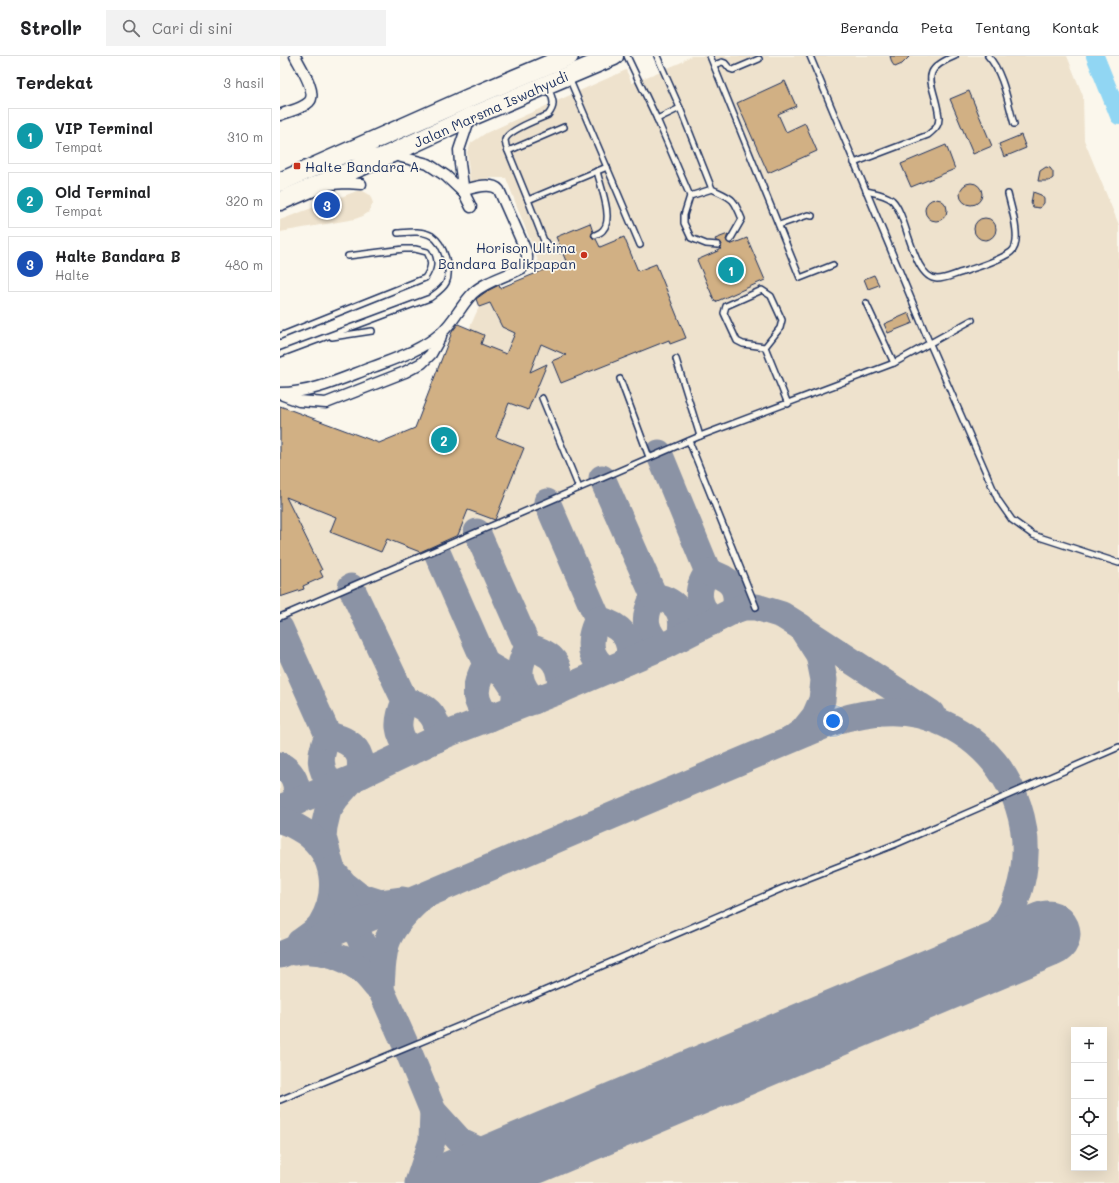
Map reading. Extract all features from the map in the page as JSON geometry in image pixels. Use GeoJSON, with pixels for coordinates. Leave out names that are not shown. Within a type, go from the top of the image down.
{"type":"FeatureCollection","features":[{"type":"Feature","properties":{"kind":"highway","name":"Jalan Marsma Iswahyudi"},"geometry":{"type":"LineString","coordinates":[[280,182],[469,98],[569,56]]}},
{"type":"Feature","properties":{"kind":"highway","name":"Jalan Marsma Iswahyudi"},"geometry":{"type":"LineString","coordinates":[[280,201],[390,154],[547,83],[614,56]]}},
{"type":"Feature","properties":{"kind":"street"},"geometry":{"type":"LineString","coordinates":[[280,115],[305,105],[312,98],[312,90],[295,56]]}},
{"type":"Feature","properties":{"kind":"street"},"geometry":{"type":"LineString","coordinates":[[463,192],[459,150],[470,117]]}},
{"type":"Feature","properties":{"kind":"street"},"geometry":{"type":"LineString","coordinates":[[340,155],[390,154],[428,164],[446,176],[463,192],[471,207]]}},
{"type":"Feature","properties":{"kind":"street"},"geometry":{"type":"LineString","coordinates":[[317,186],[346,183],[361,184]]}},
{"type":"Feature","properties":{"kind":"street"},"geometry":{"type":"LineString","coordinates":[[280,393],[299,401],[326,403],[405,372],[422,363],[431,354],[443,332],[474,292],[483,286],[522,268],[527,262],[526,251],[496,186],[463,192]]}},
{"type":"Feature","properties":{"kind":"street"},"geometry":{"type":"LineString","coordinates":[[280,393],[307,390],[334,382],[413,351],[428,344],[443,332]]}},
{"type":"Feature","properties":{"kind":"lane"},"geometry":{"type":"LineString","coordinates":[[626,56],[657,119],[690,196],[684,216],[684,223],[691,238],[706,244],[718,245]]}},
{"type":"Feature","properties":{"kind":"lane"},"geometry":{"type":"LineString","coordinates":[[657,56],[680,108],[712,188],[732,198],[736,203],[742,219],[730,240]]}},
{"type":"Feature","properties":{"kind":"lane"},"geometry":{"type":"LineString","coordinates":[[710,56],[800,278],[833,265]]}},
{"type":"Feature","properties":{"kind":"lane"},"geometry":{"type":"LineString","coordinates":[[810,56],[930,344],[998,500],[1012,520],[1033,535],[1119,563]]}},
{"type":"Feature","properties":{"kind":"lane"},"geometry":{"type":"LineString","coordinates":[[854,162],[928,134],[937,128],[940,118],[930,84],[930,75],[934,67],[955,56]]}},
{"type":"Feature","properties":{"kind":"lane"},"geometry":{"type":"LineString","coordinates":[[988,56],[993,61],[1002,82],[1014,124]]}},
{"type":"Feature","properties":{"kind":"lane"},"geometry":{"type":"LineString","coordinates":[[714,65],[722,62],[725,63],[730,70],[733,70],[759,59]]}},
{"type":"Feature","properties":{"kind":"lane"},"geometry":{"type":"LineString","coordinates":[[568,75],[640,245]]}},
{"type":"Feature","properties":{"kind":"lane"},"geometry":{"type":"LineString","coordinates":[[547,83],[553,103],[552,110],[548,115],[515,130],[508,135],[505,140],[544,242],[555,249],[562,250]]}},
{"type":"Feature","properties":{"kind":"lane"},"geometry":{"type":"LineString","coordinates":[[657,119],[680,108]]}},
{"type":"Feature","properties":{"kind":"lane"},"geometry":{"type":"LineString","coordinates":[[508,151],[564,127]]}},
{"type":"Feature","properties":{"kind":"lane"},"geometry":{"type":"LineString","coordinates":[[528,200],[607,167]]}},
{"type":"Feature","properties":{"kind":"lane"},"geometry":{"type":"LineString","coordinates":[[595,235],[602,231],[606,226],[607,216],[606,204],[597,171]]}},
{"type":"Feature","properties":{"kind":"lane"},"geometry":{"type":"LineString","coordinates":[[690,196],[712,188]]}},
{"type":"Feature","properties":{"kind":"lane"},"geometry":{"type":"LineString","coordinates":[[866,191],[887,197],[893,201],[899,211],[917,259],[924,273],[936,279],[945,278],[975,268],[1008,255],[1014,250],[1016,243],[1015,230],[1008,194]]}},
{"type":"Feature","properties":{"kind":"lane"},"geometry":{"type":"LineString","coordinates":[[779,225],[808,215],[812,216]]}},
{"type":"Feature","properties":{"kind":"lane"},"geometry":{"type":"LineString","coordinates":[[280,354],[430,298],[446,284],[448,262],[432,236],[411,232],[398,233]]}},
{"type":"Feature","properties":{"kind":"lane"},"geometry":{"type":"LineString","coordinates":[[280,336],[425,278],[432,264],[427,252],[415,249],[348,256]]}},
{"type":"Feature","properties":{"kind":"lane"},"geometry":{"type":"LineString","coordinates":[[762,290],[771,296],[782,320],[780,328],[765,347],[743,344],[737,341],[724,313],[726,306],[762,290]]}},
{"type":"Feature","properties":{"kind":"lane"},"geometry":{"type":"LineString","coordinates":[[866,303],[894,363]]}},
{"type":"Feature","properties":{"kind":"lane"},"geometry":{"type":"LineString","coordinates":[[280,617],[700,436],[894,363],[972,320]]}},
{"type":"Feature","properties":{"kind":"lane"},"geometry":{"type":"LineString","coordinates":[[322,338],[372,330]]}},
{"type":"Feature","properties":{"kind":"lane"},"geometry":{"type":"LineString","coordinates":[[765,347],[788,404]]}},
{"type":"Feature","properties":{"kind":"lane"},"geometry":{"type":"LineString","coordinates":[[676,359],[700,436]]}},
{"type":"Feature","properties":{"kind":"lane"},"geometry":{"type":"LineString","coordinates":[[620,379],[650,457]]}},
{"type":"Feature","properties":{"kind":"lane"},"geometry":{"type":"LineString","coordinates":[[542,398],[579,488]]}},
{"type":"Feature","properties":{"kind":"lane"},"geometry":{"type":"LineString","coordinates":[[689,441],[756,607]]}},
{"type":"Feature","properties":{"kind":"lane"},"geometry":{"type":"LineString","coordinates":[[280,1100],[532,996],[783,888],[896,844],[1119,747]]}},
{"type":"Feature","properties":{"kind":"shaded area"},"geometry":{"type":"Polygon","coordinates":[[[691,56],[1067,56],[1083,96],[1084,140],[1119,225],[1119,1183],[280,1183],[280,406],[379,443],[415,428],[455,323],[469,329],[479,307],[474,294],[499,284],[500,288],[542,271],[506,178],[491,178],[470,183],[467,152],[471,143],[486,133],[626,70],[632,83],[682,62],[691,56]]]}},
{"type":"Feature","properties":{"kind":"shaded area"},"geometry":{"type":"Polygon","coordinates":[[[357,191],[363,191],[370,195],[373,203],[369,212],[363,216],[355,219],[280,232],[280,220],[357,191]]]}},
{"type":"Feature","properties":{"kind":"building"},"geometry":{"type":"Polygon","coordinates":[[[890,56],[910,56],[902,64],[895,67],[890,56]]]}},
{"type":"Feature","properties":{"kind":"building"},"geometry":{"type":"Polygon","coordinates":[[[785,81],[796,106],[778,114],[786,132],[805,123],[817,151],[768,173],[737,103],[785,81]]]}},
{"type":"Feature","properties":{"kind":"building"},"geometry":{"type":"Polygon","coordinates":[[[969,91],[992,146],[973,154],[950,99],[969,91]]]}},
{"type":"Feature","properties":{"kind":"building"},"geometry":{"type":"Polygon","coordinates":[[[1021,135],[1026,148],[1004,157],[999,144],[1021,135]]]}},
{"type":"Feature","properties":{"kind":"building"},"geometry":{"type":"Polygon","coordinates":[[[946,145],[955,169],[911,187],[901,164],[946,145]]]}},
{"type":"Feature","properties":{"kind":"building"},"geometry":{"type":"Polygon","coordinates":[[[1046,167],[1050,168],[1053,172],[1053,178],[1049,181],[1038,181],[1040,171],[1046,167]]]}},
{"type":"Feature","properties":{"kind":"building"},"geometry":{"type":"Polygon","coordinates":[[[971,183],[979,186],[982,194],[979,202],[971,205],[963,202],[960,194],[963,186],[971,183]]]}},
{"type":"Feature","properties":{"kind":"building"},"geometry":{"type":"Polygon","coordinates":[[[1033,192],[1041,195],[1044,199],[1044,203],[1040,208],[1033,207],[1031,203],[1033,192]]]}},
{"type":"Feature","properties":{"kind":"building"},"geometry":{"type":"Polygon","coordinates":[[[936,199],[944,202],[947,210],[944,218],[936,221],[928,218],[925,210],[928,202],[936,199]]]}},
{"type":"Feature","properties":{"kind":"building"},"geometry":{"type":"Polygon","coordinates":[[[985,218],[993,221],[996,229],[993,237],[985,240],[977,237],[974,229],[977,221],[985,218]]]}},
{"type":"Feature","properties":{"kind":"building"},"geometry":{"type":"Polygon","coordinates":[[[590,223],[593,232],[591,236],[596,239],[600,247],[624,237],[638,271],[656,264],[686,338],[670,344],[669,340],[561,383],[552,361],[566,355],[541,344],[530,372],[547,364],[528,410],[509,403],[496,437],[524,448],[495,520],[468,510],[458,535],[420,552],[387,539],[381,552],[330,532],[336,517],[286,497],[322,570],[320,571],[323,577],[303,586],[304,589],[280,597],[280,406],[379,443],[415,428],[452,332],[458,324],[484,335],[481,344],[506,354],[515,333],[502,327],[490,303],[479,307],[476,299],[499,285],[500,288],[566,261],[563,254],[566,251],[566,248],[560,246],[556,237],[590,223]]]}},
{"type":"Feature","properties":{"kind":"building"},"geometry":{"type":"Polygon","coordinates":[[[728,234],[726,240],[730,244],[747,238],[765,280],[715,302],[697,260],[720,250],[722,244],[715,239],[728,234]]]}},
{"type":"Feature","properties":{"kind":"building"},"geometry":{"type":"Polygon","coordinates":[[[874,275],[879,285],[868,289],[864,279],[874,275]]]}},
{"type":"Feature","properties":{"kind":"building"},"geometry":{"type":"Polygon","coordinates":[[[909,313],[913,323],[888,333],[884,324],[909,313]]]}},
{"type":"Feature","properties":{"kind":"waterway"},"geometry":{"type":"LineString","coordinates":[[1095,56],[1119,116]]}},
{"type":"Feature","properties":{"kind":"taxiway"},"geometry":{"type":"LineString","coordinates":[[659,453],[708,572]]}},
{"type":"Feature","properties":{"kind":"taxiway"},"geometry":{"type":"LineString","coordinates":[[602,478],[654,596],[646,617],[648,629],[655,641],[661,647]]}},
{"type":"Feature","properties":{"kind":"taxiway"},"geometry":{"type":"LineString","coordinates":[[547,502],[598,619]]}},
{"type":"Feature","properties":{"kind":"taxiway"},"geometry":{"type":"LineString","coordinates":[[477,532],[528,647],[521,662],[520,676],[524,688],[534,701]]}},
{"type":"Feature","properties":{"kind":"taxiway"},"geometry":{"type":"LineString","coordinates":[[436,550],[486,664],[505,675],[515,690],[514,705]]}},
{"type":"Feature","properties":{"kind":"taxiway"},"geometry":{"type":"LineString","coordinates":[[708,572],[699,591],[701,603],[712,622]]}},
{"type":"Feature","properties":{"kind":"taxiway"},"geometry":{"type":"LineString","coordinates":[[708,572],[722,577],[732,585],[736,595],[735,610]]}},
{"type":"Feature","properties":{"kind":"taxiway"},"geometry":{"type":"LineString","coordinates":[[351,587],[405,701],[400,715],[399,727],[402,739],[411,752]]}},
{"type":"Feature","properties":{"kind":"taxiway"},"geometry":{"type":"LineString","coordinates":[[654,596],[662,598],[675,605],[681,615],[682,622],[680,638]]}},
{"type":"Feature","properties":{"kind":"taxiway"},"geometry":{"type":"LineString","coordinates":[[280,808],[361,775],[445,735],[556,692],[666,645],[735,610],[744,607],[756,607],[782,615],[801,627],[819,655],[824,680],[822,700],[815,716],[803,731],[796,736]]}},
{"type":"Feature","properties":{"kind":"taxiway"},"geometry":{"type":"LineString","coordinates":[[598,619],[613,625],[624,634],[629,646],[630,653],[628,661]]}},
{"type":"Feature","properties":{"kind":"taxiway"},"geometry":{"type":"LineString","coordinates":[[598,619],[592,633],[591,647],[600,665],[607,670]]}},
{"type":"Feature","properties":{"kind":"taxiway"},"geometry":{"type":"LineString","coordinates":[[280,628],[328,735],[321,762],[324,773],[332,786]]}},
{"type":"Feature","properties":{"kind":"taxiway"},"geometry":{"type":"LineString","coordinates":[[806,631],[931,713]]}},
{"type":"Feature","properties":{"kind":"taxiway"},"geometry":{"type":"LineString","coordinates":[[528,647],[544,653],[554,661],[561,681],[561,690]]}},
{"type":"Feature","properties":{"kind":"taxiway"},"geometry":{"type":"LineString","coordinates":[[486,664],[479,679],[476,692],[479,705],[489,718]]}},
{"type":"Feature","properties":{"kind":"taxiway"},"geometry":{"type":"LineString","coordinates":[[405,701],[415,703],[431,714],[436,723],[437,739]]}},
{"type":"Feature","properties":{"kind":"taxiway"},"geometry":{"type":"LineString","coordinates":[[280,955],[833,722],[876,712],[897,712],[919,715],[954,729],[982,749],[1004,776],[1018,806],[1025,840],[1023,874],[1013,907],[993,939],[970,960],[923,986]]}},
{"type":"Feature","properties":{"kind":"taxiway"},"geometry":{"type":"LineString","coordinates":[[328,735],[343,740],[355,748],[360,758],[361,775]]}},
{"type":"Feature","properties":{"kind":"taxiway"},"geometry":{"type":"LineString","coordinates":[[280,765],[292,776],[297,790],[298,801]]}},
{"type":"Feature","properties":{"kind":"taxiway"},"geometry":{"type":"LineString","coordinates":[[352,780],[336,798],[328,810],[324,827],[323,837],[332,870],[344,884],[359,896],[381,903],[403,900]]}},
{"type":"Feature","properties":{"kind":"taxiway"},"geometry":{"type":"LineString","coordinates":[[280,820],[299,828],[315,841],[323,851],[329,863],[332,875],[331,900],[327,912],[317,929],[300,942]]}},
{"type":"Feature","properties":{"kind":"taxiway"},"geometry":{"type":"LineString","coordinates":[[332,870],[433,1111],[461,1142],[489,1155],[512,1160]]}},
{"type":"Feature","properties":{"kind":"taxiway"},"geometry":{"type":"LineString","coordinates":[[381,988],[382,966],[388,938],[400,920],[419,900]]}},
{"type":"Feature","properties":{"kind":"taxiway"},"geometry":{"type":"LineString","coordinates":[[294,952],[320,952],[344,959],[359,968],[376,986]]}},
{"type":"Feature","properties":{"kind":"taxiway"},"geometry":{"type":"LineString","coordinates":[[418,1183],[432,1141],[433,1111]]}},
{"type":"Feature","properties":{"kind":"runway"},"geometry":{"type":"LineString","coordinates":[[456,1183],[1047,934]]}},
{"type":"Feature","properties":{"kind":"place","name":"Halte Bandara A"},"geometry":{"type":"Point","coordinates":[297,166]}},
{"type":"Feature","properties":{"kind":"place","name":"Halte Bandara B"},"geometry":{"type":"Point","coordinates":[327,205]}},
{"type":"Feature","properties":{"kind":"place","name":"Horison Ultima Bandara Balikpapan"},"geometry":{"type":"Point","coordinates":[584,255]}},
{"type":"Feature","properties":{"kind":"place","name":"VIP Terminal"},"geometry":{"type":"Point","coordinates":[731,270]}},
{"type":"Feature","properties":{"kind":"place","name":"Old Terminal"},"geometry":{"type":"Point","coordinates":[444,440]}}]}
